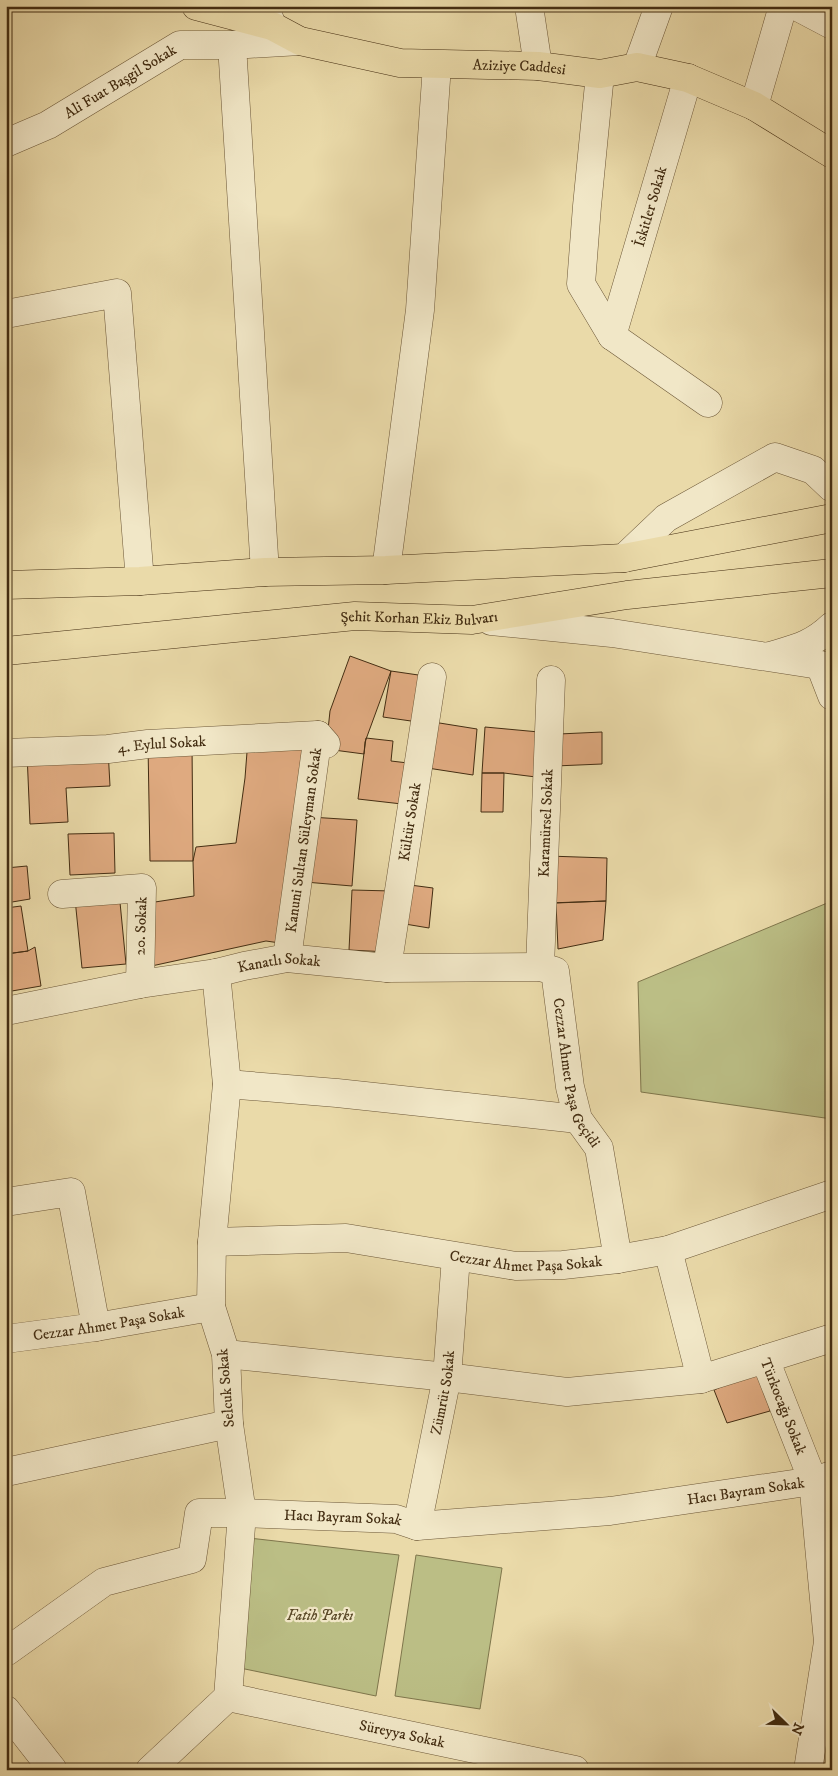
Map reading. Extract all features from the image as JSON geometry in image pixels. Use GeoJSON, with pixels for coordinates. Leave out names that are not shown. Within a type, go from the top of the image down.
{"type":"FeatureCollection","features":[{"type":"Feature","properties":{"kind":"main road","name":"Aziziye Caddesi"},"geometry":{"type":"LineString","coordinates":[[196,6],[268,16],[300,41],[400,63],[538,66],[600,74],[637,67],[688,78],[754,106],[832,154]]}},
{"type":"Feature","properties":{"kind":"main road"},"geometry":{"type":"LineString","coordinates":[[6,586],[140,581],[265,572],[386,570],[624,558],[832,518]]}},
{"type":"Feature","properties":{"kind":"main road","name":"Şehit Korhan Ekiz Bulvarı"},"geometry":{"type":"LineString","coordinates":[[6,650],[356,616],[472,620],[627,595],[832,573]]}},
{"type":"Feature","properties":{"kind":"street"},"geometry":{"type":"LineString","coordinates":[[529,6],[538,66]]}},
{"type":"Feature","properties":{"kind":"street"},"geometry":{"type":"LineString","coordinates":[[637,67],[659,6]]}},
{"type":"Feature","properties":{"kind":"street"},"geometry":{"type":"LineString","coordinates":[[754,106],[783,6]]}},
{"type":"Feature","properties":{"kind":"street"},"geometry":{"type":"LineString","coordinates":[[796,6],[832,25]]}},
{"type":"Feature","properties":{"kind":"street","name":"Ali Fuat Başgil Sokak"},"geometry":{"type":"LineString","coordinates":[[6,143],[48,125],[180,45],[232,45],[300,41]]}},
{"type":"Feature","properties":{"kind":"street"},"geometry":{"type":"LineString","coordinates":[[232,45],[265,572]]}},
{"type":"Feature","properties":{"kind":"street"},"geometry":{"type":"LineString","coordinates":[[386,570],[420,310],[437,65]]}},
{"type":"Feature","properties":{"kind":"street"},"geometry":{"type":"LineString","coordinates":[[600,74],[581,284],[612,336],[708,404]]}},
{"type":"Feature","properties":{"kind":"street","name":"İskitler Sokak"},"geometry":{"type":"LineString","coordinates":[[612,336],[688,78]]}},
{"type":"Feature","properties":{"kind":"street"},"geometry":{"type":"LineString","coordinates":[[6,314],[117,293],[140,581]]}},
{"type":"Feature","properties":{"kind":"street"},"geometry":{"type":"LineString","coordinates":[[624,558],[666,518],[775,457],[813,470],[831,487]]}},
{"type":"Feature","properties":{"kind":"street"},"geometry":{"type":"LineString","coordinates":[[472,620],[612,633],[826,666],[832,696]]}},
{"type":"Feature","properties":{"kind":"street"},"geometry":{"type":"LineString","coordinates":[[767,657],[798,648],[819,638],[832,626]]}},
{"type":"Feature","properties":{"kind":"street","name":"Kültür Sokak"},"geometry":{"type":"LineString","coordinates":[[387,968],[432,678]]}},
{"type":"Feature","properties":{"kind":"street","name":"Karamürsel Sokak"},"geometry":{"type":"LineString","coordinates":[[548,969],[551,680]]}},
{"type":"Feature","properties":{"kind":"street","name":"4. Eylul Sokak"},"geometry":{"type":"LineString","coordinates":[[6,754],[108,749],[148,744],[322,739]]}},
{"type":"Feature","properties":{"kind":"street","name":"Kanuni Sultan Süleyman Sokak"},"geometry":{"type":"LineString","coordinates":[[287,958],[322,739]]}},
{"type":"Feature","properties":{"kind":"street","name":"20. Sokak"},"geometry":{"type":"LineString","coordinates":[[62,894],[142,888],[140,984]]}},
{"type":"Feature","properties":{"kind":"street","name":"Kanatlı Sokak"},"geometry":{"type":"LineString","coordinates":[[6,1012],[140,984],[216,973],[287,958],[387,968],[548,969]]}},
{"type":"Feature","properties":{"kind":"street","name":"Cezzar Ahmet Paşa Geçidi"},"geometry":{"type":"LineString","coordinates":[[548,969],[570,1087],[578,1119],[600,1148],[618,1259]]}},
{"type":"Feature","properties":{"kind":"street","name":"Selcuk Sokak"},"geometry":{"type":"LineString","coordinates":[[216,973],[228,1084],[212,1242],[211,1307],[226,1354],[229,1424],[242,1513],[228,1697]]}},
{"type":"Feature","properties":{"kind":"street"},"geometry":{"type":"LineString","coordinates":[[228,1084],[337,1093],[578,1119]]}},
{"type":"Feature","properties":{"kind":"street"},"geometry":{"type":"LineString","coordinates":[[6,1202],[71,1192],[96,1327]]}},
{"type":"Feature","properties":{"kind":"street","name":"Cezzar Ahmet Paşa Sokak"},"geometry":{"type":"LineString","coordinates":[[212,1242],[346,1238],[516,1266],[563,1265],[618,1259],[668,1250],[832,1194]]}},
{"type":"Feature","properties":{"kind":"street"},"geometry":{"type":"LineString","coordinates":[[668,1250],[701,1379]]}},
{"type":"Feature","properties":{"kind":"street","name":"Zümrüt Sokak"},"geometry":{"type":"LineString","coordinates":[[417,1526],[447,1377],[456,1257]]}},
{"type":"Feature","properties":{"kind":"street","name":"Cezzar Ahmet Paşa Sokak"},"geometry":{"type":"LineString","coordinates":[[6,1339],[96,1327],[211,1307]]}},
{"type":"Feature","properties":{"kind":"street"},"geometry":{"type":"LineString","coordinates":[[765,1359],[832,1338]]}},
{"type":"Feature","properties":{"kind":"street","name":"Türkocağı Sokak"},"geometry":{"type":"LineString","coordinates":[[226,1354],[447,1377],[567,1392],[701,1379],[765,1359],[823,1478],[828,1642],[808,1770]]}},
{"type":"Feature","properties":{"kind":"street"},"geometry":{"type":"LineString","coordinates":[[6,1472],[229,1424]]}},
{"type":"Feature","properties":{"kind":"street","name":"Hacı Bayram Sokak"},"geometry":{"type":"LineString","coordinates":[[6,1652],[104,1582],[192,1559],[199,1513],[396,1519],[417,1526],[610,1511],[823,1478]]}},
{"type":"Feature","properties":{"kind":"street"},"geometry":{"type":"LineString","coordinates":[[150,1770],[228,1697]]}},
{"type":"Feature","properties":{"kind":"street","name":"Süreyya Sokak"},"geometry":{"type":"LineString","coordinates":[[228,1697],[575,1770]]}},
{"type":"Feature","properties":{"kind":"street"},"geometry":{"type":"LineString","coordinates":[[6,1710],[53,1770]]}},
{"type":"Feature","properties":{"kind":"green space"},"geometry":{"type":"Polygon","coordinates":[[[832,901],[832,1119],[641,1092],[638,982],[832,901]]]}},
{"type":"Feature","properties":{"kind":"green space","name":"Fatih Parkı"},"geometry":{"type":"Polygon","coordinates":[[[249,1538],[399,1555],[376,1696],[240,1668],[249,1538]]]}},
{"type":"Feature","properties":{"kind":"green space"},"geometry":{"type":"Polygon","coordinates":[[[416,1555],[502,1568],[480,1709],[395,1696],[416,1555]]]}},
{"type":"Feature","properties":{"kind":"building"},"geometry":{"type":"Polygon","coordinates":[[[350,656],[391,671],[365,742],[364,754],[326,749],[330,711],[350,656]]]}},
{"type":"Feature","properties":{"kind":"building"},"geometry":{"type":"Polygon","coordinates":[[[391,671],[432,677],[425,723],[383,717],[391,671]]]}},
{"type":"Feature","properties":{"kind":"building"},"geometry":{"type":"Polygon","coordinates":[[[427,721],[477,729],[473,775],[421,767],[427,721]]]}},
{"type":"Feature","properties":{"kind":"building"},"geometry":{"type":"Polygon","coordinates":[[[485,727],[539,732],[536,777],[504,773],[482,773],[485,727]]]}},
{"type":"Feature","properties":{"kind":"building"},"geometry":{"type":"Polygon","coordinates":[[[602,732],[602,764],[555,766],[559,734],[602,732]]]}},
{"type":"Feature","properties":{"kind":"building"},"geometry":{"type":"Polygon","coordinates":[[[366,738],[393,741],[391,761],[408,763],[402,804],[358,799],[366,738]]]}},
{"type":"Feature","properties":{"kind":"building"},"geometry":{"type":"Polygon","coordinates":[[[248,739],[311,742],[280,943],[266,941],[147,967],[142,904],[194,896],[193,861],[196,847],[236,843],[248,739]]]}},
{"type":"Feature","properties":{"kind":"building"},"geometry":{"type":"Polygon","coordinates":[[[192,743],[193,861],[150,861],[148,744],[192,743]]]}},
{"type":"Feature","properties":{"kind":"building"},"geometry":{"type":"Polygon","coordinates":[[[108,749],[110,786],[66,788],[68,822],[30,824],[27,753],[108,749]]]}},
{"type":"Feature","properties":{"kind":"building"},"geometry":{"type":"Polygon","coordinates":[[[482,773],[504,773],[503,812],[481,812],[482,773]]]}},
{"type":"Feature","properties":{"kind":"building"},"geometry":{"type":"Polygon","coordinates":[[[310,817],[357,820],[352,886],[305,882],[310,817]]]}},
{"type":"Feature","properties":{"kind":"building"},"geometry":{"type":"Polygon","coordinates":[[[114,833],[115,873],[70,875],[68,834],[114,833]]]}},
{"type":"Feature","properties":{"kind":"building"},"geometry":{"type":"Polygon","coordinates":[[[548,856],[607,858],[606,901],[548,903],[548,856]]]}},
{"type":"Feature","properties":{"kind":"building"},"geometry":{"type":"Polygon","coordinates":[[[27,866],[30,899],[6,903],[6,868],[27,866]]]}},
{"type":"Feature","properties":{"kind":"building"},"geometry":{"type":"Polygon","coordinates":[[[410,885],[433,888],[429,928],[405,924],[410,885]]]}},
{"type":"Feature","properties":{"kind":"building"},"geometry":{"type":"Polygon","coordinates":[[[352,890],[392,891],[389,952],[349,950],[352,890]]]}},
{"type":"Feature","properties":{"kind":"building"},"geometry":{"type":"Polygon","coordinates":[[[119,892],[126,964],[82,968],[75,899],[119,892]]]}},
{"type":"Feature","properties":{"kind":"building"},"geometry":{"type":"Polygon","coordinates":[[[606,901],[603,940],[558,949],[556,903],[606,901]]]}},
{"type":"Feature","properties":{"kind":"building"},"geometry":{"type":"Polygon","coordinates":[[[21,906],[28,951],[6,954],[6,908],[21,906]]]}},
{"type":"Feature","properties":{"kind":"building"},"geometry":{"type":"Polygon","coordinates":[[[35,947],[41,986],[6,992],[6,954],[28,951],[35,947]]]}},
{"type":"Feature","properties":{"kind":"building"},"geometry":{"type":"Polygon","coordinates":[[[761,1369],[770,1411],[727,1423],[714,1390],[761,1369]]]}}]}
